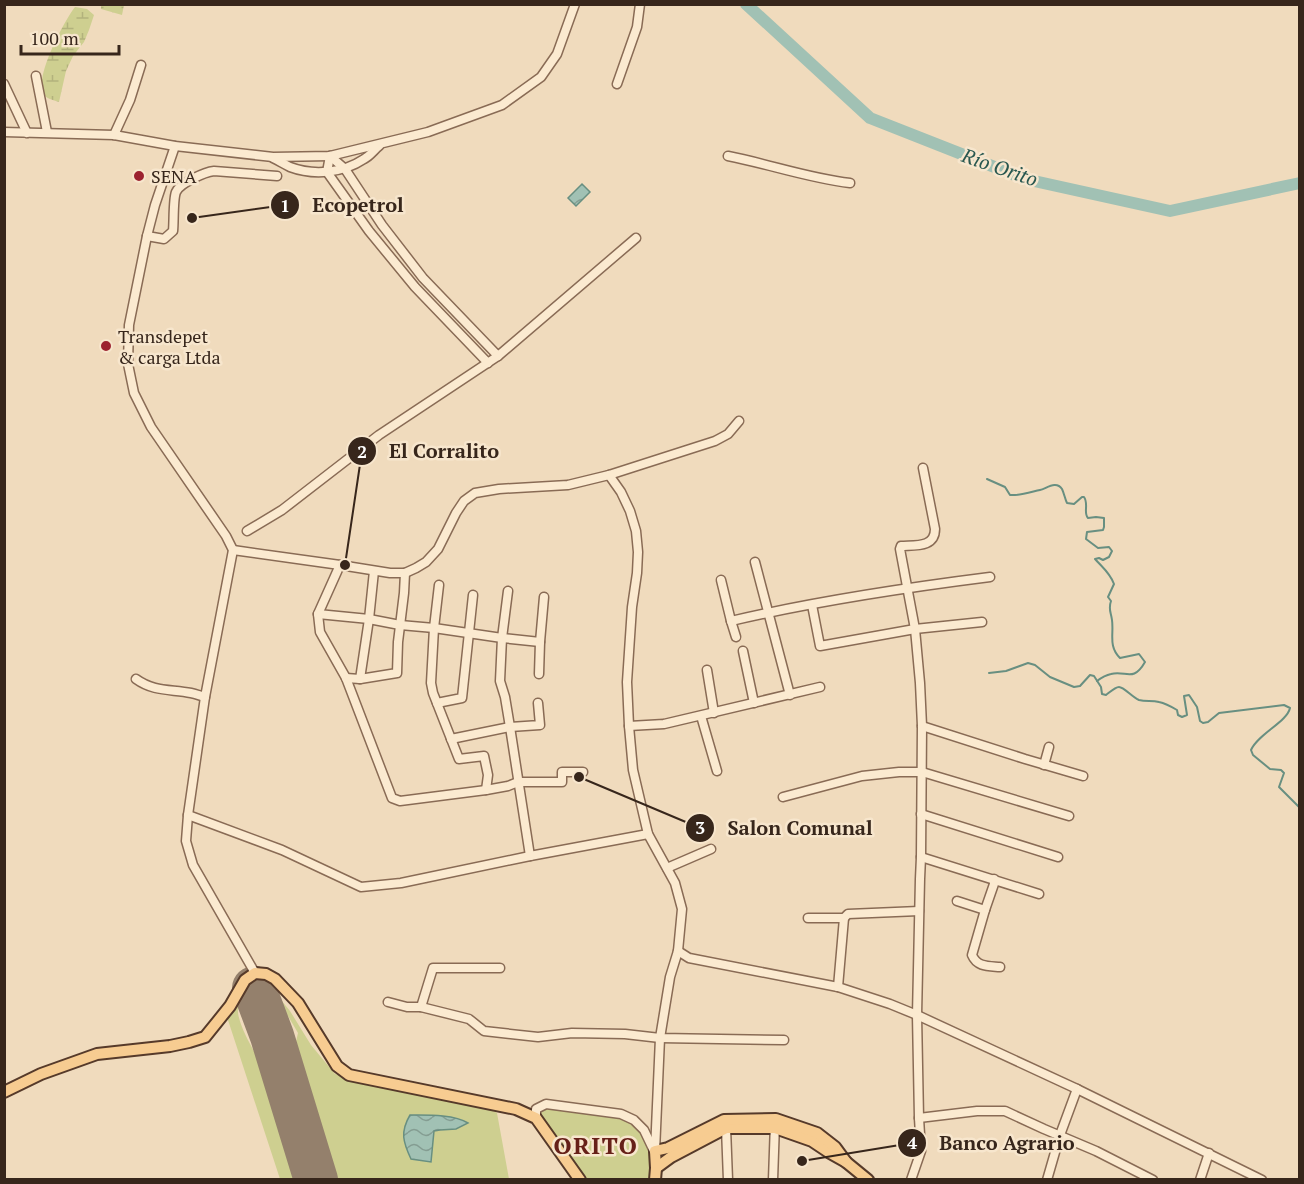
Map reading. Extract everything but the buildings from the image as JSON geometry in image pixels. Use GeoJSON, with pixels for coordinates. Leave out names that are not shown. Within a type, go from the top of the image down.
{"type":"FeatureCollection","features":[{"type":"Feature","properties":{"kind":"main road"},"geometry":{"type":"LineString","coordinates":[[4,1092],[41,1074],[97,1054],[170,1046],[205,1037],[230,1006],[245,980],[255,973],[266,974],[275,979],[298,1003],[337,1066],[350,1075],[516,1108],[536,1118],[580,1179]]}},
{"type":"Feature","properties":{"kind":"main road"},"geometry":{"type":"LineString","coordinates":[[655,1174],[655,1151],[668,1148],[724,1120],[775,1123],[817,1133],[835,1147],[846,1162],[868,1179]]}},
{"type":"Feature","properties":{"kind":"main road"},"geometry":{"type":"LineString","coordinates":[[655,1174],[671,1156],[726,1128],[775,1123]]}},
{"type":"Feature","properties":{"kind":"street"},"geometry":{"type":"LineString","coordinates":[[4,132],[114,135],[175,146],[273,157],[330,156],[428,132],[502,105],[541,77],[557,54],[575,4]]}},
{"type":"Feature","properties":{"kind":"street"},"geometry":{"type":"LineString","coordinates":[[617,84],[637,27],[640,4]]}},
{"type":"Feature","properties":{"kind":"street"},"geometry":{"type":"LineString","coordinates":[[114,135],[130,100],[141,65]]}},
{"type":"Feature","properties":{"kind":"street"},"geometry":{"type":"LineString","coordinates":[[36,76],[47,132]]}},
{"type":"Feature","properties":{"kind":"street"},"geometry":{"type":"LineString","coordinates":[[4,84],[27,133]]}},
{"type":"Feature","properties":{"kind":"street"},"geometry":{"type":"LineString","coordinates":[[273,157],[290,167],[308,172],[327,172],[345,169],[365,159],[381,144]]}},
{"type":"Feature","properties":{"kind":"street"},"geometry":{"type":"LineString","coordinates":[[175,146],[147,236],[129,325],[128,364],[134,393],[151,427],[226,536],[233,550],[205,697],[186,841],[193,865],[255,973]]}},
{"type":"Feature","properties":{"kind":"street"},"geometry":{"type":"LineString","coordinates":[[330,156],[345,169],[382,225],[423,278],[498,356]]}},
{"type":"Feature","properties":{"kind":"street"},"geometry":{"type":"LineString","coordinates":[[330,156],[327,172],[369,231],[415,287],[488,363]]}},
{"type":"Feature","properties":{"kind":"street"},"geometry":{"type":"LineString","coordinates":[[728,156],[803,175],[850,183]]}},
{"type":"Feature","properties":{"kind":"street"},"geometry":{"type":"LineString","coordinates":[[147,236],[164,239],[168,237],[173,231],[176,192],[181,186],[206,172],[277,176]]}},
{"type":"Feature","properties":{"kind":"street"},"geometry":{"type":"LineString","coordinates":[[247,531],[282,510],[379,435],[498,356],[636,238]]}},
{"type":"Feature","properties":{"kind":"street"},"geometry":{"type":"LineString","coordinates":[[415,287],[423,278]]}},
{"type":"Feature","properties":{"kind":"street"},"geometry":{"type":"LineString","coordinates":[[233,550],[374,571],[405,573],[426,562],[438,549],[456,513],[464,501],[475,493],[499,489],[568,485],[609,475],[715,441],[728,434],[739,421]]}},
{"type":"Feature","properties":{"kind":"street"},"geometry":{"type":"LineString","coordinates":[[910,1179],[921,1151],[917,1015],[922,726],[915,629],[900,549],[901,546],[925,544],[933,540],[935,535],[923,468]]}},
{"type":"Feature","properties":{"kind":"street"},"geometry":{"type":"LineString","coordinates":[[609,475],[630,511],[636,531],[638,552],[627,681],[633,770],[648,834],[675,883],[682,909],[678,951],[670,977],[660,1038],[655,1151]]}},
{"type":"Feature","properties":{"kind":"street"},"geometry":{"type":"LineString","coordinates":[[755,561],[790,694]]}},
{"type":"Feature","properties":{"kind":"street"},"geometry":{"type":"LineString","coordinates":[[340,565],[318,614],[320,632],[346,678],[392,798],[400,801],[486,790],[518,782],[562,782],[562,772],[583,772]]}},
{"type":"Feature","properties":{"kind":"street"},"geometry":{"type":"LineString","coordinates":[[360,679],[374,571]]}},
{"type":"Feature","properties":{"kind":"street"},"geometry":{"type":"LineString","coordinates":[[346,678],[360,679],[397,672],[405,573]]}},
{"type":"Feature","properties":{"kind":"street"},"geometry":{"type":"LineString","coordinates":[[730,621],[768,612],[907,588],[990,577]]}},
{"type":"Feature","properties":{"kind":"street"},"geometry":{"type":"LineString","coordinates":[[721,580],[736,637]]}},
{"type":"Feature","properties":{"kind":"street"},"geometry":{"type":"LineString","coordinates":[[439,585],[431,683],[459,759],[484,756],[488,775],[486,790]]}},
{"type":"Feature","properties":{"kind":"street"},"geometry":{"type":"LineString","coordinates":[[508,591],[502,638],[500,681],[510,727],[530,856]]}},
{"type":"Feature","properties":{"kind":"street"},"geometry":{"type":"LineString","coordinates":[[437,703],[462,698],[473,596]]}},
{"type":"Feature","properties":{"kind":"street"},"geometry":{"type":"LineString","coordinates":[[539,674],[544,597]]}},
{"type":"Feature","properties":{"kind":"street"},"geometry":{"type":"LineString","coordinates":[[812,605],[820,646],[915,629],[982,622]]}},
{"type":"Feature","properties":{"kind":"street"},"geometry":{"type":"LineString","coordinates":[[318,614],[540,642]]}},
{"type":"Feature","properties":{"kind":"street"},"geometry":{"type":"LineString","coordinates":[[743,651],[754,703]]}},
{"type":"Feature","properties":{"kind":"street"},"geometry":{"type":"LineString","coordinates":[[707,670],[714,712]]}},
{"type":"Feature","properties":{"kind":"street"},"geometry":{"type":"LineString","coordinates":[[136,679],[145,686],[205,697]]}},
{"type":"Feature","properties":{"kind":"street"},"geometry":{"type":"LineString","coordinates":[[629,726],[664,724],[820,687]]}},
{"type":"Feature","properties":{"kind":"street"},"geometry":{"type":"LineString","coordinates":[[451,739],[510,727],[540,725],[538,703]]}},
{"type":"Feature","properties":{"kind":"street"},"geometry":{"type":"LineString","coordinates":[[701,716],[717,771]]}},
{"type":"Feature","properties":{"kind":"street"},"geometry":{"type":"LineString","coordinates":[[922,726],[1083,776]]}},
{"type":"Feature","properties":{"kind":"street"},"geometry":{"type":"LineString","coordinates":[[1044,765],[1050,747]]}},
{"type":"Feature","properties":{"kind":"street"},"geometry":{"type":"LineString","coordinates":[[783,797],[862,777],[899,772],[922,772],[1070,816]]}},
{"type":"Feature","properties":{"kind":"street"},"geometry":{"type":"LineString","coordinates":[[488,775],[508,786]]}},
{"type":"Feature","properties":{"kind":"street"},"geometry":{"type":"LineString","coordinates":[[188,814],[282,850],[361,887],[401,883],[648,834]]}},
{"type":"Feature","properties":{"kind":"street"},"geometry":{"type":"LineString","coordinates":[[921,814],[1058,857]]}},
{"type":"Feature","properties":{"kind":"street"},"geometry":{"type":"LineString","coordinates":[[667,868],[711,849]]}},
{"type":"Feature","properties":{"kind":"street"},"geometry":{"type":"LineString","coordinates":[[921,857],[1039,894]]}},
{"type":"Feature","properties":{"kind":"street"},"geometry":{"type":"LineString","coordinates":[[994,879],[972,955],[975,961],[982,965],[1000,967]]}},
{"type":"Feature","properties":{"kind":"street"},"geometry":{"type":"LineString","coordinates":[[957,901],[985,910]]}},
{"type":"Feature","properties":{"kind":"street"},"geometry":{"type":"LineString","coordinates":[[838,987],[844,918],[848,914],[919,911]]}},
{"type":"Feature","properties":{"kind":"street"},"geometry":{"type":"LineString","coordinates":[[808,918],[844,918]]}},
{"type":"Feature","properties":{"kind":"street"},"geometry":{"type":"LineString","coordinates":[[678,951],[689,958],[838,987],[890,1004],[1077,1089],[1262,1179]]}},
{"type":"Feature","properties":{"kind":"street"},"geometry":{"type":"LineString","coordinates":[[421,1008],[433,968],[500,968]]}},
{"type":"Feature","properties":{"kind":"street"},"geometry":{"type":"LineString","coordinates":[[388,1002],[469,1019],[484,1031],[538,1037],[583,1033],[660,1038],[784,1040]]}},
{"type":"Feature","properties":{"kind":"street"},"geometry":{"type":"LineString","coordinates":[[1047,1179],[1077,1089]]}},
{"type":"Feature","properties":{"kind":"street"},"geometry":{"type":"LineString","coordinates":[[536,1118],[536,1109],[546,1104],[621,1114],[634,1120],[644,1130],[655,1151]]}},
{"type":"Feature","properties":{"kind":"street"},"geometry":{"type":"LineString","coordinates":[[919,1118],[977,1111],[1005,1111],[1153,1179]]}},
{"type":"Feature","properties":{"kind":"street"},"geometry":{"type":"LineString","coordinates":[[773,1179],[775,1123]]}},
{"type":"Feature","properties":{"kind":"street"},"geometry":{"type":"LineString","coordinates":[[726,1128],[728,1179]]}},
{"type":"Feature","properties":{"kind":"street"},"geometry":{"type":"LineString","coordinates":[[1200,1179],[1209,1153]]}},
{"type":"Feature","properties":{"kind":"green space"},"geometry":{"type":"Polygon","coordinates":[[[101,4],[124,5],[122,15],[101,9],[101,4]]]}},
{"type":"Feature","properties":{"kind":"green space"},"geometry":{"type":"Polygon","coordinates":[[[75,7],[87,9],[94,15],[84,42],[73,56],[66,71],[59,102],[44,95],[43,74],[58,36],[75,7]]]}},
{"type":"Feature","properties":{"kind":"green space"},"geometry":{"type":"Polygon","coordinates":[[[255,983],[267,987],[277,995],[311,1045],[335,1074],[489,1109],[497,1113],[509,1179],[329,1179],[291,1063],[298,1033],[278,999],[261,986],[249,986],[238,1008],[240,1022],[268,1074],[303,1179],[280,1179],[227,1017],[245,985],[255,983]],[[427,1115],[411,1159],[431,1162],[434,1131],[456,1129],[427,1115]]]}},
{"type":"Feature","properties":{"kind":"green space"},"geometry":{"type":"Polygon","coordinates":[[[546,1104],[634,1120],[655,1151],[655,1179],[580,1179],[536,1109],[546,1104]]]}},
{"type":"Feature","properties":{"kind":"water"},"geometry":{"type":"Polygon","coordinates":[[[582,184],[590,192],[576,206],[568,198],[582,184]]]}},
{"type":"Feature","properties":{"kind":"water"},"geometry":{"type":"Polygon","coordinates":[[[410,1115],[448,1117],[468,1123],[456,1129],[434,1131],[431,1162],[411,1159],[408,1153],[404,1132],[410,1115]]]}},
{"type":"Feature","properties":{"kind":"waterway","name":"Río Orito"},"geometry":{"type":"LineString","coordinates":[[746,4],[870,118],[1025,179],[1170,211],[1300,183]]}},
{"type":"Feature","properties":{"kind":"waterway"},"geometry":{"type":"LineString","coordinates":[[987,479],[1005,487],[1010,495],[1025,494],[1057,485],[1062,489],[1067,503],[1074,504],[1084,497],[1088,518],[1104,518],[1103,530],[1087,532],[1086,539],[1098,548],[1109,547],[1112,551],[1109,557],[1103,560],[1095,559],[1114,584],[1108,597],[1111,601],[1114,649],[1120,658],[1139,654],[1145,662],[1133,674],[1116,673],[1097,681]]}},
{"type":"Feature","properties":{"kind":"waterway"},"geometry":{"type":"LineString","coordinates":[[989,673],[1006,671],[1028,663],[1035,665],[1050,677],[1074,687],[1080,686],[1090,675],[1094,676],[1101,687],[1102,694],[1106,695],[1121,687],[1139,700],[1156,701],[1170,706],[1182,717],[1187,715],[1184,696],[1189,695],[1203,723],[1208,722],[1219,713],[1284,705],[1290,708],[1288,713],[1251,750],[1253,755],[1270,769],[1281,770],[1284,773],[1279,787],[1300,808]]}},
{"type":"Feature","properties":{"kind":"runway"},"geometry":{"type":"LineString","coordinates":[[254,988],[272,1036],[316,1180]]}},
{"type":"Feature","properties":{"kind":"place","name":"SENA"},"geometry":{"type":"Point","coordinates":[139,176]}},
{"type":"Feature","properties":{"kind":"place","name":"Ecopetrol"},"geometry":{"type":"Point","coordinates":[192,218]}},
{"type":"Feature","properties":{"kind":"place","name":"Transdepet & carga Ltda"},"geometry":{"type":"Point","coordinates":[106,346]}},
{"type":"Feature","properties":{"kind":"place","name":"El Corralito"},"geometry":{"type":"Point","coordinates":[345,565]}},
{"type":"Feature","properties":{"kind":"place","name":"Salon Comunal"},"geometry":{"type":"Point","coordinates":[579,777]}},
{"type":"Feature","properties":{"kind":"place","name":"Banco Agrario"},"geometry":{"type":"Point","coordinates":[802,1161]}},
{"type":"Feature","properties":{"kind":"district","name":"ORITO"},"geometry":{"type":"Point","coordinates":[596,1145]}}]}
